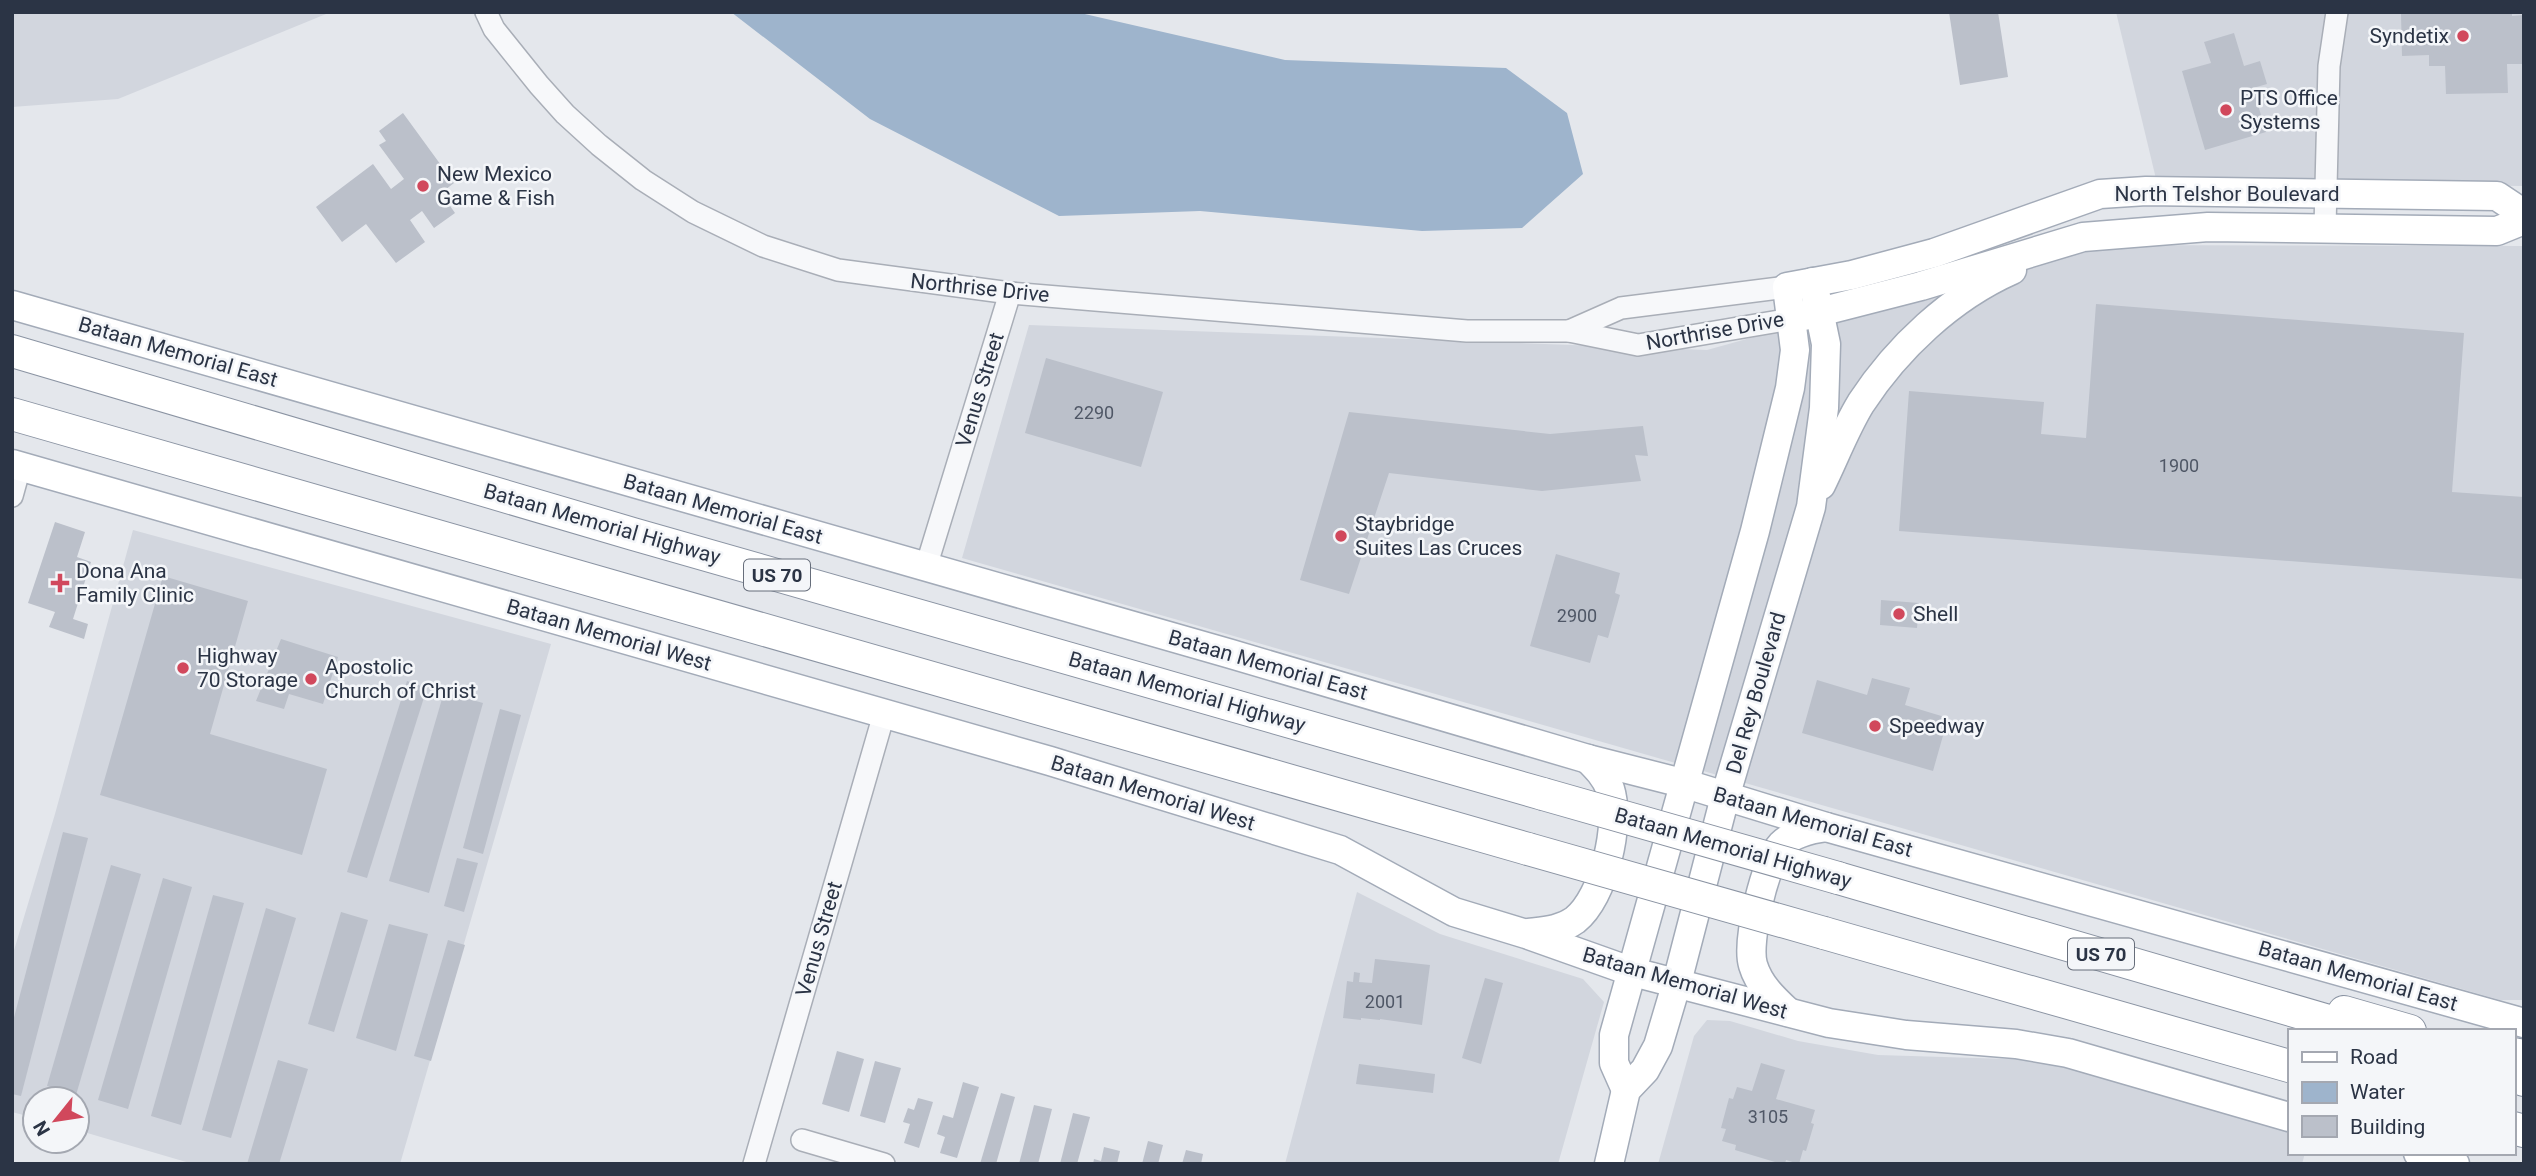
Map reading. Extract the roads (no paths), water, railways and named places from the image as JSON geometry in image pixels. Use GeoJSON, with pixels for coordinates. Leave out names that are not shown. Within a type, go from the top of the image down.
{"type":"FeatureCollection","features":[{"type":"Feature","properties":{"kind":"highway","name":"Bataan Memorial Highway"},"geometry":{"type":"LineString","coordinates":[[12,351],[647,538],[2357,1029]]}},
{"type":"Feature","properties":{"kind":"highway"},"geometry":{"type":"LineString","coordinates":[[12,414],[2288,1066]]}},
{"type":"Feature","properties":{"kind":"highway"},"geometry":{"type":"LineString","coordinates":[[2316,1016],[2346,1013],[2403,1029]]}},
{"type":"Feature","properties":{"kind":"main road","name":"North Telshor Boulevard"},"geometry":{"type":"LineString","coordinates":[[1800,284],[1852,275],[1934,253],[2100,194],[2146,191],[2497,196],[2524,215]]}},
{"type":"Feature","properties":{"kind":"main road","name":"North Telshor Boulevard"},"geometry":{"type":"LineString","coordinates":[[1820,312],[1921,286],[2083,237],[2208,227],[2497,231],[2524,220]]}},
{"type":"Feature","properties":{"kind":"main road"},"geometry":{"type":"LineString","coordinates":[[1811,507],[1861,404],[1901,352],[1944,312],[1996,276],[2083,237]]}},
{"type":"Feature","properties":{"kind":"main road","name":"Del Rey Boulevard"},"geometry":{"type":"LineString","coordinates":[[1609,1164],[1626,1090],[1645,1070],[1652,1058],[1677,982],[1725,797],[1811,507],[1824,408],[1826,344],[1820,312],[1800,284]]}},
{"type":"Feature","properties":{"kind":"main road","name":"Del Rey Boulevard"},"geometry":{"type":"LineString","coordinates":[[1626,1090],[1619,1077],[1613,1049],[1614,1035],[1755,531],[1790,388],[1795,350],[1791,319],[1800,284]]}},
{"type":"Feature","properties":{"kind":"main road","name":"Bataan Memorial East"},"geometry":{"type":"LineString","coordinates":[[12,305],[1686,784],[1826,827],[2524,1023]]}},
{"type":"Feature","properties":{"kind":"main road","name":"Northrise Drive"},"geometry":{"type":"LineString","coordinates":[[1791,319],[1820,312]]}},
{"type":"Feature","properties":{"kind":"main road","name":"Bataan Memorial West"},"geometry":{"type":"LineString","coordinates":[[16,465],[1050,761],[1340,850],[1454,912],[1633,972],[1789,1013],[1867,1030],[2015,1044],[2068,1053],[2288,1117]]}},
{"type":"Feature","properties":{"kind":"main road"},"geometry":{"type":"LineString","coordinates":[[1755,531],[1798,549]]}},
{"type":"Feature","properties":{"kind":"main road"},"geometry":{"type":"LineString","coordinates":[[1526,934],[1559,929],[1577,919],[1599,888],[1614,823],[1610,791],[1603,773],[1588,758]]}},
{"type":"Feature","properties":{"kind":"main road"},"geometry":{"type":"LineString","coordinates":[[1789,1013],[1763,987],[1756,974],[1752,961],[1752,931],[1775,853],[1796,834],[1826,827]]}},
{"type":"Feature","properties":{"kind":"main road"},"geometry":{"type":"LineString","coordinates":[[2425,1155],[2455,1164]]}},
{"type":"Feature","properties":{"kind":"street","name":"Northrise Drive"},"geometry":{"type":"LineString","coordinates":[[485,12],[502,38],[565,114],[643,180],[693,212],[763,246],[838,270],[1010,293],[1467,331],[1569,331],[1638,345],[1791,319]]}},
{"type":"Feature","properties":{"kind":"street"},"geometry":{"type":"LineString","coordinates":[[2325,227],[2329,66],[2337,12]]}},
{"type":"Feature","properties":{"kind":"street","name":"Northrise Drive"},"geometry":{"type":"LineString","coordinates":[[1569,331],[1621,308],[1800,284]]}},
{"type":"Feature","properties":{"kind":"street","name":"Venus Street"},"geometry":{"type":"LineString","coordinates":[[926,568],[1010,293]]}},
{"type":"Feature","properties":{"kind":"street"},"geometry":{"type":"LineString","coordinates":[[12,496],[16,465]]}},
{"type":"Feature","properties":{"kind":"street","name":"Venus Street"},"geometry":{"type":"LineString","coordinates":[[754,1164],[884,714]]}},
{"type":"Feature","properties":{"kind":"street"},"geometry":{"type":"LineString","coordinates":[[802,1140],[884,1164]]}},
{"type":"Feature","properties":{"kind":"water"},"geometry":{"type":"Polygon","coordinates":[[[731,12],[1076,12],[1285,60],[1506,68],[1567,113],[1583,174],[1522,228],[1422,231],[1200,211],[1059,216],[870,119],[731,12]]]}},
{"type":"Feature","properties":{"kind":"place","name":"Syndetix"},"geometry":{"type":"Point","coordinates":[2463,36]}},
{"type":"Feature","properties":{"kind":"place","name":"PTS Office Systems"},"geometry":{"type":"Point","coordinates":[2226,110]}},
{"type":"Feature","properties":{"kind":"place","name":"New Mexico Game & Fish"},"geometry":{"type":"Point","coordinates":[423,186]}},
{"type":"Feature","properties":{"kind":"place","name":"Staybridge Suites Las Cruces"},"geometry":{"type":"Point","coordinates":[1341,536]}},
{"type":"Feature","properties":{"kind":"place","name":"Dona Ana Family Clinic"},"geometry":{"type":"Point","coordinates":[60,583]}},
{"type":"Feature","properties":{"kind":"place","name":"Shell"},"geometry":{"type":"Point","coordinates":[1899,614]}},
{"type":"Feature","properties":{"kind":"place","name":"Highway 70 Storage"},"geometry":{"type":"Point","coordinates":[183,668]}},
{"type":"Feature","properties":{"kind":"place","name":"Apostolic Church of Christ"},"geometry":{"type":"Point","coordinates":[311,679]}},
{"type":"Feature","properties":{"kind":"place","name":"Speedway"},"geometry":{"type":"Point","coordinates":[1875,726]}}]}
